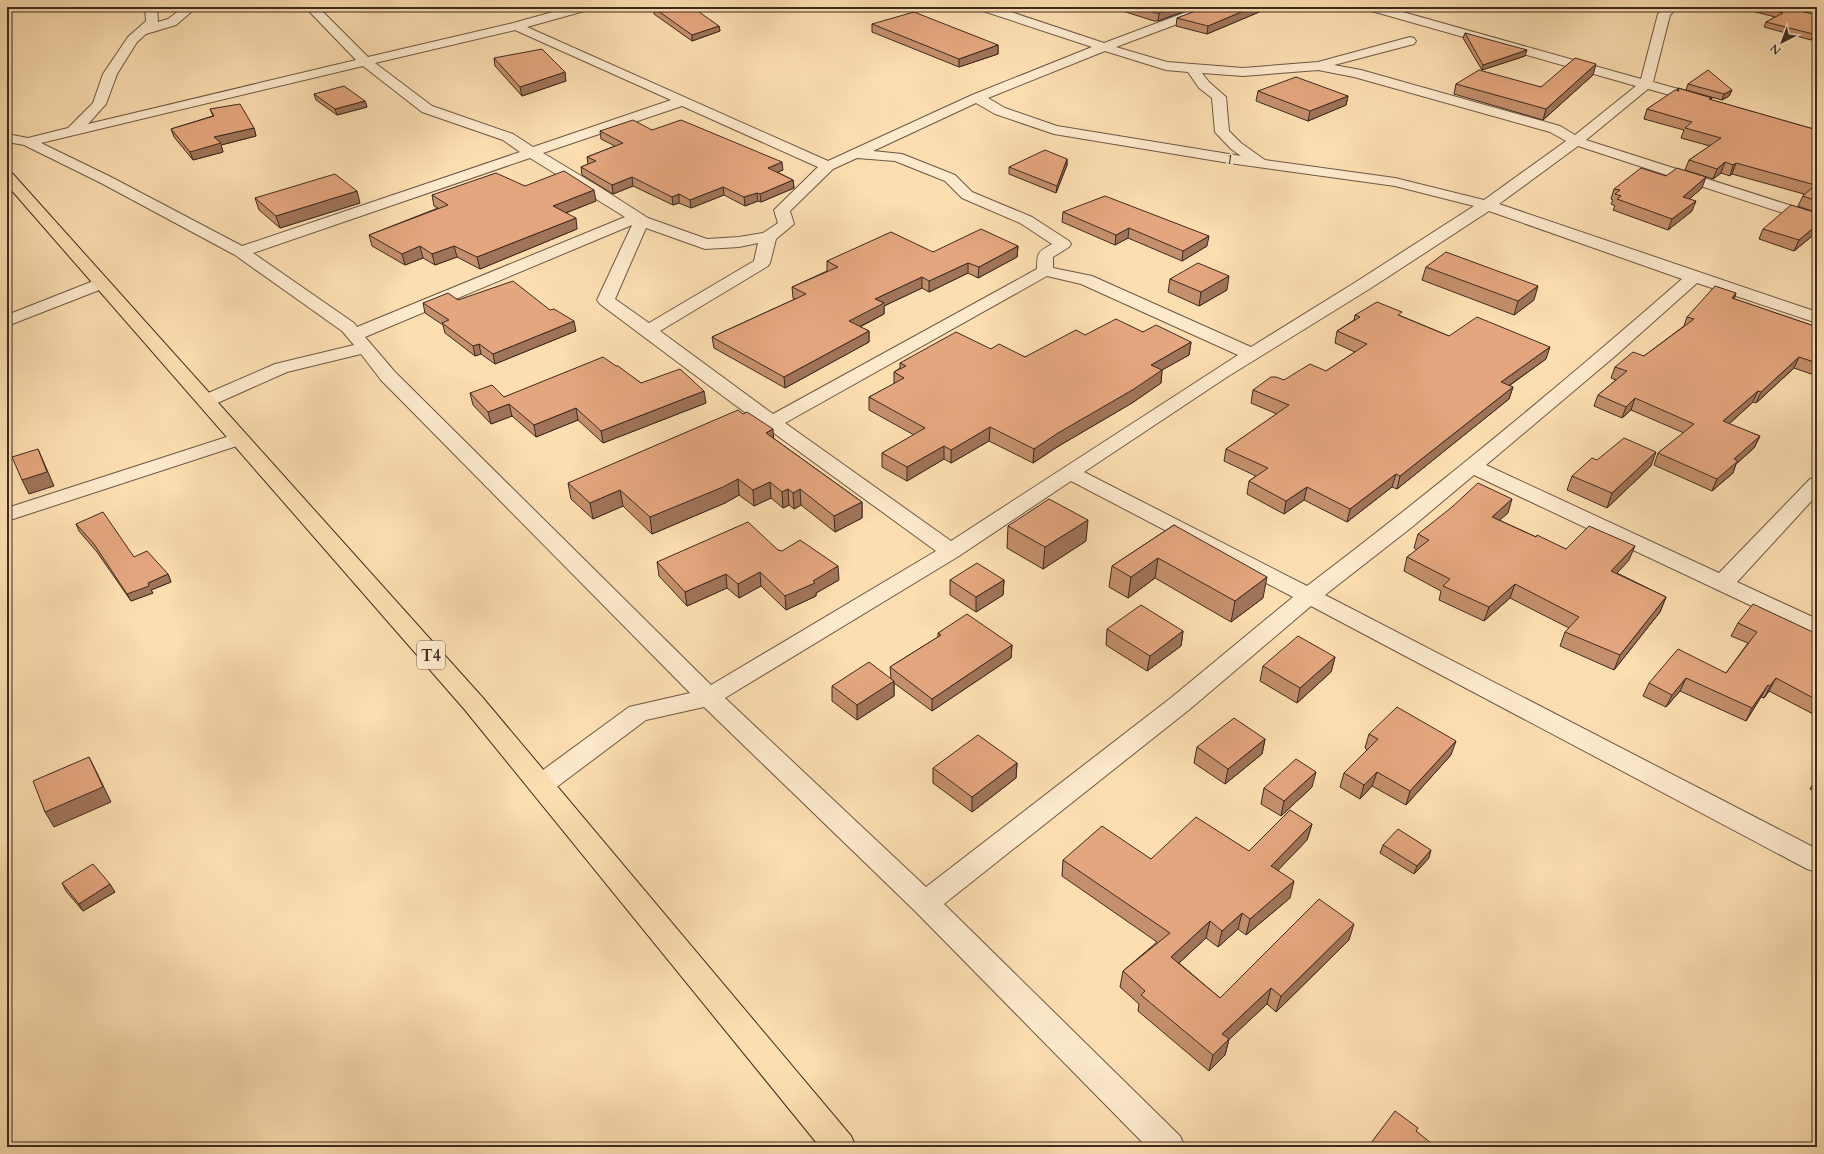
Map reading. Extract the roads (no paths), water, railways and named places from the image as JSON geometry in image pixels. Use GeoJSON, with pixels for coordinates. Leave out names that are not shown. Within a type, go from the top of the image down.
{"type":"FeatureCollection","features":[{"type":"Feature","properties":{"kind":"highway","name":"T4"},"geometry":{"type":"LineString","coordinates":[[7,176],[474,704],[840,1147]]}},
{"type":"Feature","properties":{"kind":"street"},"geometry":{"type":"LineString","coordinates":[[72,132],[99,104],[110,74],[132,40],[152,22],[151,7]]}},
{"type":"Feature","properties":{"kind":"street"},"geometry":{"type":"LineString","coordinates":[[142,31],[172,22],[191,7]]}},
{"type":"Feature","properties":{"kind":"street"},"geometry":{"type":"LineString","coordinates":[[311,7],[365,62],[427,109],[508,137],[532,154],[639,219],[704,244],[739,242],[768,237],[786,224],[782,210],[828,166],[977,98],[1104,47],[1200,11]]}},
{"type":"Feature","properties":{"kind":"street"},"geometry":{"type":"LineString","coordinates":[[17,140],[72,132],[516,26],[584,7]]}},
{"type":"Feature","properties":{"kind":"street"},"geometry":{"type":"LineString","coordinates":[[984,7],[1166,66],[1243,72],[1318,66],[1410,41]]}},
{"type":"Feature","properties":{"kind":"street"},"geometry":{"type":"LineString","coordinates":[[1372,7],[1713,103]]}},
{"type":"Feature","properties":{"kind":"street"},"geometry":{"type":"LineString","coordinates":[[541,785],[638,713],[709,697],[951,551],[1252,354],[1487,205],[1576,141],[1646,84],[1664,14],[1672,7]]}},
{"type":"Feature","properties":{"kind":"street"},"geometry":{"type":"LineString","coordinates":[[516,26],[828,166]]}},
{"type":"Feature","properties":{"kind":"street"},"geometry":{"type":"LineString","coordinates":[[1318,66],[1356,73],[1555,129],[1576,141],[1817,219]]}},
{"type":"Feature","properties":{"kind":"street"},"geometry":{"type":"LineString","coordinates":[[1192,68],[1204,84],[1218,97],[1222,132],[1236,146],[1261,163]]}},
{"type":"Feature","properties":{"kind":"street","name":"1"},"geometry":{"type":"LineString","coordinates":[[977,98],[1000,111],[1054,130],[1261,163],[1395,182],[1487,205],[1817,318]]}},
{"type":"Feature","properties":{"kind":"street"},"geometry":{"type":"LineString","coordinates":[[241,252],[532,154],[682,101]]}},
{"type":"Feature","properties":{"kind":"street"},"geometry":{"type":"LineString","coordinates":[[17,140],[113,184],[241,252],[348,327],[388,376],[709,697],[924,903],[1168,1147]]}},
{"type":"Feature","properties":{"kind":"street"},"geometry":{"type":"LineString","coordinates":[[855,154],[897,157],[950,178],[967,195],[1026,220],[1063,244],[1045,254],[1045,271]]}},
{"type":"Feature","properties":{"kind":"street"},"geometry":{"type":"LineString","coordinates":[[639,219],[632,240],[606,300],[951,551]]}},
{"type":"Feature","properties":{"kind":"street"},"geometry":{"type":"LineString","coordinates":[[206,402],[281,368],[360,341],[639,219]]}},
{"type":"Feature","properties":{"kind":"street"},"geometry":{"type":"LineString","coordinates":[[648,331],[762,262],[768,237]]}},
{"type":"Feature","properties":{"kind":"street"},"geometry":{"type":"LineString","coordinates":[[772,422],[1045,271],[1086,280],[1252,354]]}},
{"type":"Feature","properties":{"kind":"street"},"geometry":{"type":"LineString","coordinates":[[924,903],[1181,703],[1309,596],[1405,522],[1608,353],[1694,277]]}},
{"type":"Feature","properties":{"kind":"street"},"geometry":{"type":"LineString","coordinates":[[7,321],[101,283]]}},
{"type":"Feature","properties":{"kind":"street"},"geometry":{"type":"LineString","coordinates":[[7,515],[239,439]]}},
{"type":"Feature","properties":{"kind":"street"},"geometry":{"type":"LineString","coordinates":[[1472,466],[1817,628]]}},
{"type":"Feature","properties":{"kind":"street"},"geometry":{"type":"LineString","coordinates":[[1070,473],[1817,861]]}},
{"type":"Feature","properties":{"kind":"street"},"geometry":{"type":"LineString","coordinates":[[1722,584],[1817,484]]}}]}
